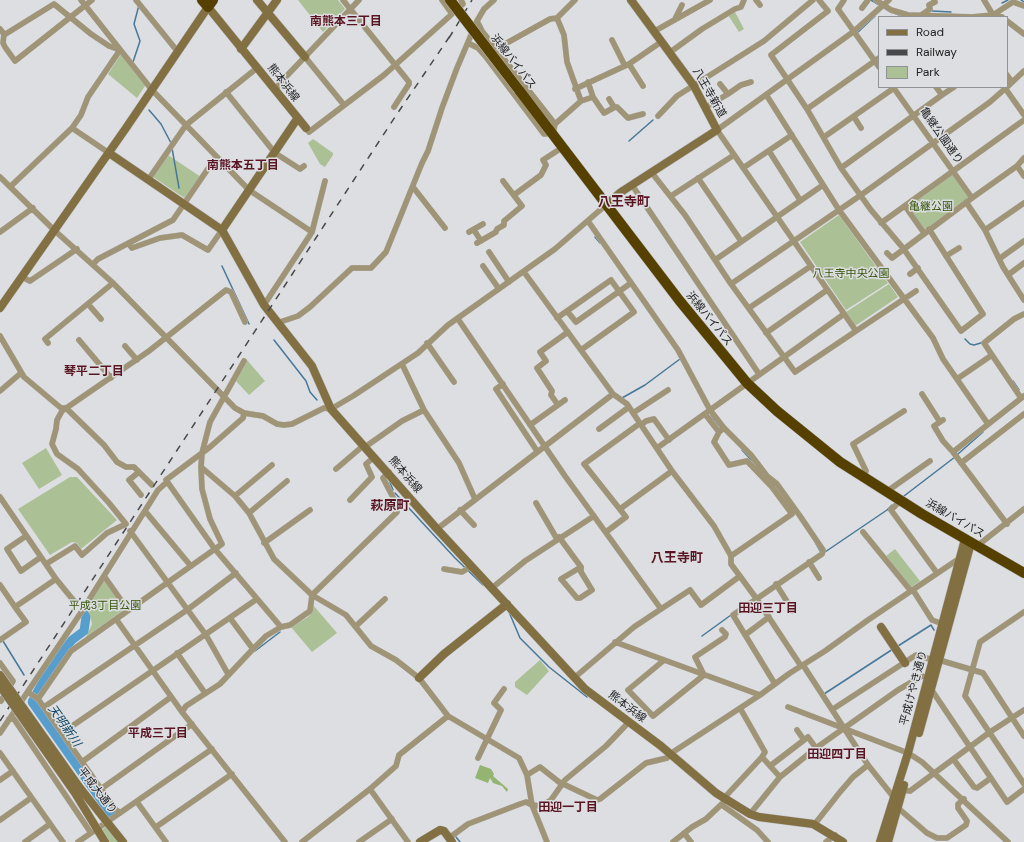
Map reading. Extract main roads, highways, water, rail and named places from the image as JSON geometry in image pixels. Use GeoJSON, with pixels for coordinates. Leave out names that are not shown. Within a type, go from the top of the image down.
{"type":"FeatureCollection","features":[{"type":"Feature","properties":{"kind":"highway","name":"浜線バイパス"},"geometry":{"type":"LineString","coordinates":[[450,0],[519,90],[554,128],[563,147],[679,300],[747,382],[810,439],[863,478],[1024,573]]}},
{"type":"Feature","properties":{"kind":"waterway"},"geometry":{"type":"LineString","coordinates":[[871,0],[889,11]]}},
{"type":"Feature","properties":{"kind":"waterway"},"geometry":{"type":"LineString","coordinates":[[1002,3],[1008,0]]}},
{"type":"Feature","properties":{"kind":"waterway"},"geometry":{"type":"LineString","coordinates":[[133,62],[140,41],[134,24],[139,5]]}},
{"type":"Feature","properties":{"kind":"waterway"},"geometry":{"type":"LineString","coordinates":[[932,11],[951,12]]}},
{"type":"Feature","properties":{"kind":"waterway"},"geometry":{"type":"LineString","coordinates":[[896,14],[903,16]]}},
{"type":"Feature","properties":{"kind":"waterway"},"geometry":{"type":"LineString","coordinates":[[857,33],[875,16]]}},
{"type":"Feature","properties":{"kind":"waterway"},"geometry":{"type":"LineString","coordinates":[[149,110],[161,124],[171,143]]}},
{"type":"Feature","properties":{"kind":"waterway"},"geometry":{"type":"LineString","coordinates":[[629,141],[653,120]]}},
{"type":"Feature","properties":{"kind":"waterway"},"geometry":{"type":"LineString","coordinates":[[172,148],[179,188]]}},
{"type":"Feature","properties":{"kind":"waterway"},"geometry":{"type":"LineString","coordinates":[[595,237],[600,243]]}},
{"type":"Feature","properties":{"kind":"waterway"},"geometry":{"type":"LineString","coordinates":[[222,266],[249,324]]}},
{"type":"Feature","properties":{"kind":"waterway"},"geometry":{"type":"LineString","coordinates":[[965,339],[970,344],[974,345],[984,342]]}},
{"type":"Feature","properties":{"kind":"waterway"},"geometry":{"type":"LineString","coordinates":[[274,340],[306,381],[310,392],[317,400]]}},
{"type":"Feature","properties":{"kind":"waterway"},"geometry":{"type":"LineString","coordinates":[[622,398],[645,385],[680,359]]}},
{"type":"Feature","properties":{"kind":"waterway"},"geometry":{"type":"LineString","coordinates":[[1013,381],[1019,390]]}},
{"type":"Feature","properties":{"kind":"waterway"},"geometry":{"type":"LineString","coordinates":[[711,416],[721,428]]}},
{"type":"Feature","properties":{"kind":"waterway"},"geometry":{"type":"LineString","coordinates":[[958,454],[983,432]]}},
{"type":"Feature","properties":{"kind":"waterway"},"geometry":{"type":"LineString","coordinates":[[742,450],[754,463]]}},
{"type":"Feature","properties":{"kind":"waterway"},"geometry":{"type":"LineString","coordinates":[[904,496],[955,457]]}},
{"type":"Feature","properties":{"kind":"waterway"},"geometry":{"type":"LineString","coordinates":[[389,480],[393,490]]}},
{"type":"Feature","properties":{"kind":"waterway"},"geometry":{"type":"LineString","coordinates":[[395,493],[455,558],[483,585]]}},
{"type":"Feature","properties":{"kind":"waterway"},"geometry":{"type":"LineString","coordinates":[[825,552],[887,510],[892,505]]}},
{"type":"Feature","properties":{"kind":"waterway"},"geometry":{"type":"LineString","coordinates":[[815,542],[820,551]]}},
{"type":"Feature","properties":{"kind":"waterway","name":"天明新川"},"geometry":{"type":"LineString","coordinates":[[83,612],[86,617],[84,631],[72,640],[49,670],[32,702],[111,814]]}},
{"type":"Feature","properties":{"kind":"waterway"},"geometry":{"type":"LineString","coordinates":[[509,612],[520,638],[549,667],[587,697]]}},
{"type":"Feature","properties":{"kind":"waterway"},"geometry":{"type":"LineString","coordinates":[[702,636],[731,615]]}},
{"type":"Feature","properties":{"kind":"waterway"},"geometry":{"type":"LineString","coordinates":[[898,646],[931,625],[934,630]]}},
{"type":"Feature","properties":{"kind":"waterway"},"geometry":{"type":"LineString","coordinates":[[255,651],[280,632]]}},
{"type":"Feature","properties":{"kind":"waterway"},"geometry":{"type":"LineString","coordinates":[[3,641],[24,675]]}},
{"type":"Feature","properties":{"kind":"waterway"},"geometry":{"type":"LineString","coordinates":[[824,694],[893,649]]}},
{"type":"Feature","properties":{"kind":"waterway"},"geometry":{"type":"LineString","coordinates":[[826,754],[830,751],[831,753],[827,755]]}},
{"type":"Feature","properties":{"kind":"waterway"},"geometry":{"type":"LineString","coordinates":[[456,837],[460,842]]}},
{"type":"Feature","properties":{"kind":"railway"},"geometry":{"type":"LineString","coordinates":[[449,38],[472,0]]}},
{"type":"Feature","properties":{"kind":"railway"},"geometry":{"type":"LineString","coordinates":[[0,721],[395,117],[452,33]]}},
{"type":"Feature","properties":{"kind":"district","name":"南熊本三丁目"},"geometry":{"type":"Point","coordinates":[346,22]}},
{"type":"Feature","properties":{"kind":"district","name":"南熊本五丁目"},"geometry":{"type":"Point","coordinates":[243,166]}},
{"type":"Feature","properties":{"kind":"district","name":"八王寺町"},"geometry":{"type":"Point","coordinates":[624,203]}},
{"type":"Feature","properties":{"kind":"district","name":"琴平二丁目"},"geometry":{"type":"Point","coordinates":[94,372]}},
{"type":"Feature","properties":{"kind":"district","name":"萩原町"},"geometry":{"type":"Point","coordinates":[390,507]}},
{"type":"Feature","properties":{"kind":"district","name":"八王寺町"},"geometry":{"type":"Point","coordinates":[677,559]}},
{"type":"Feature","properties":{"kind":"district","name":"田迎三丁目"},"geometry":{"type":"Point","coordinates":[768,609]}},
{"type":"Feature","properties":{"kind":"district","name":"平成三丁目"},"geometry":{"type":"Point","coordinates":[158,734]}},
{"type":"Feature","properties":{"kind":"district","name":"田迎四丁目"},"geometry":{"type":"Point","coordinates":[837,755]}},
{"type":"Feature","properties":{"kind":"district","name":"田迎一丁目"},"geometry":{"type":"Point","coordinates":[568,808]}},
{"type":"Feature","properties":{"kind":"park label","name":"亀継公園"},"geometry":{"type":"Point","coordinates":[931,207]}},
{"type":"Feature","properties":{"kind":"park label","name":"八王寺中央公園"},"geometry":{"type":"Point","coordinates":[851,274]}},
{"type":"Feature","properties":{"kind":"park label","name":"平成3丁目公園"},"geometry":{"type":"Point","coordinates":[105,606]}}]}
